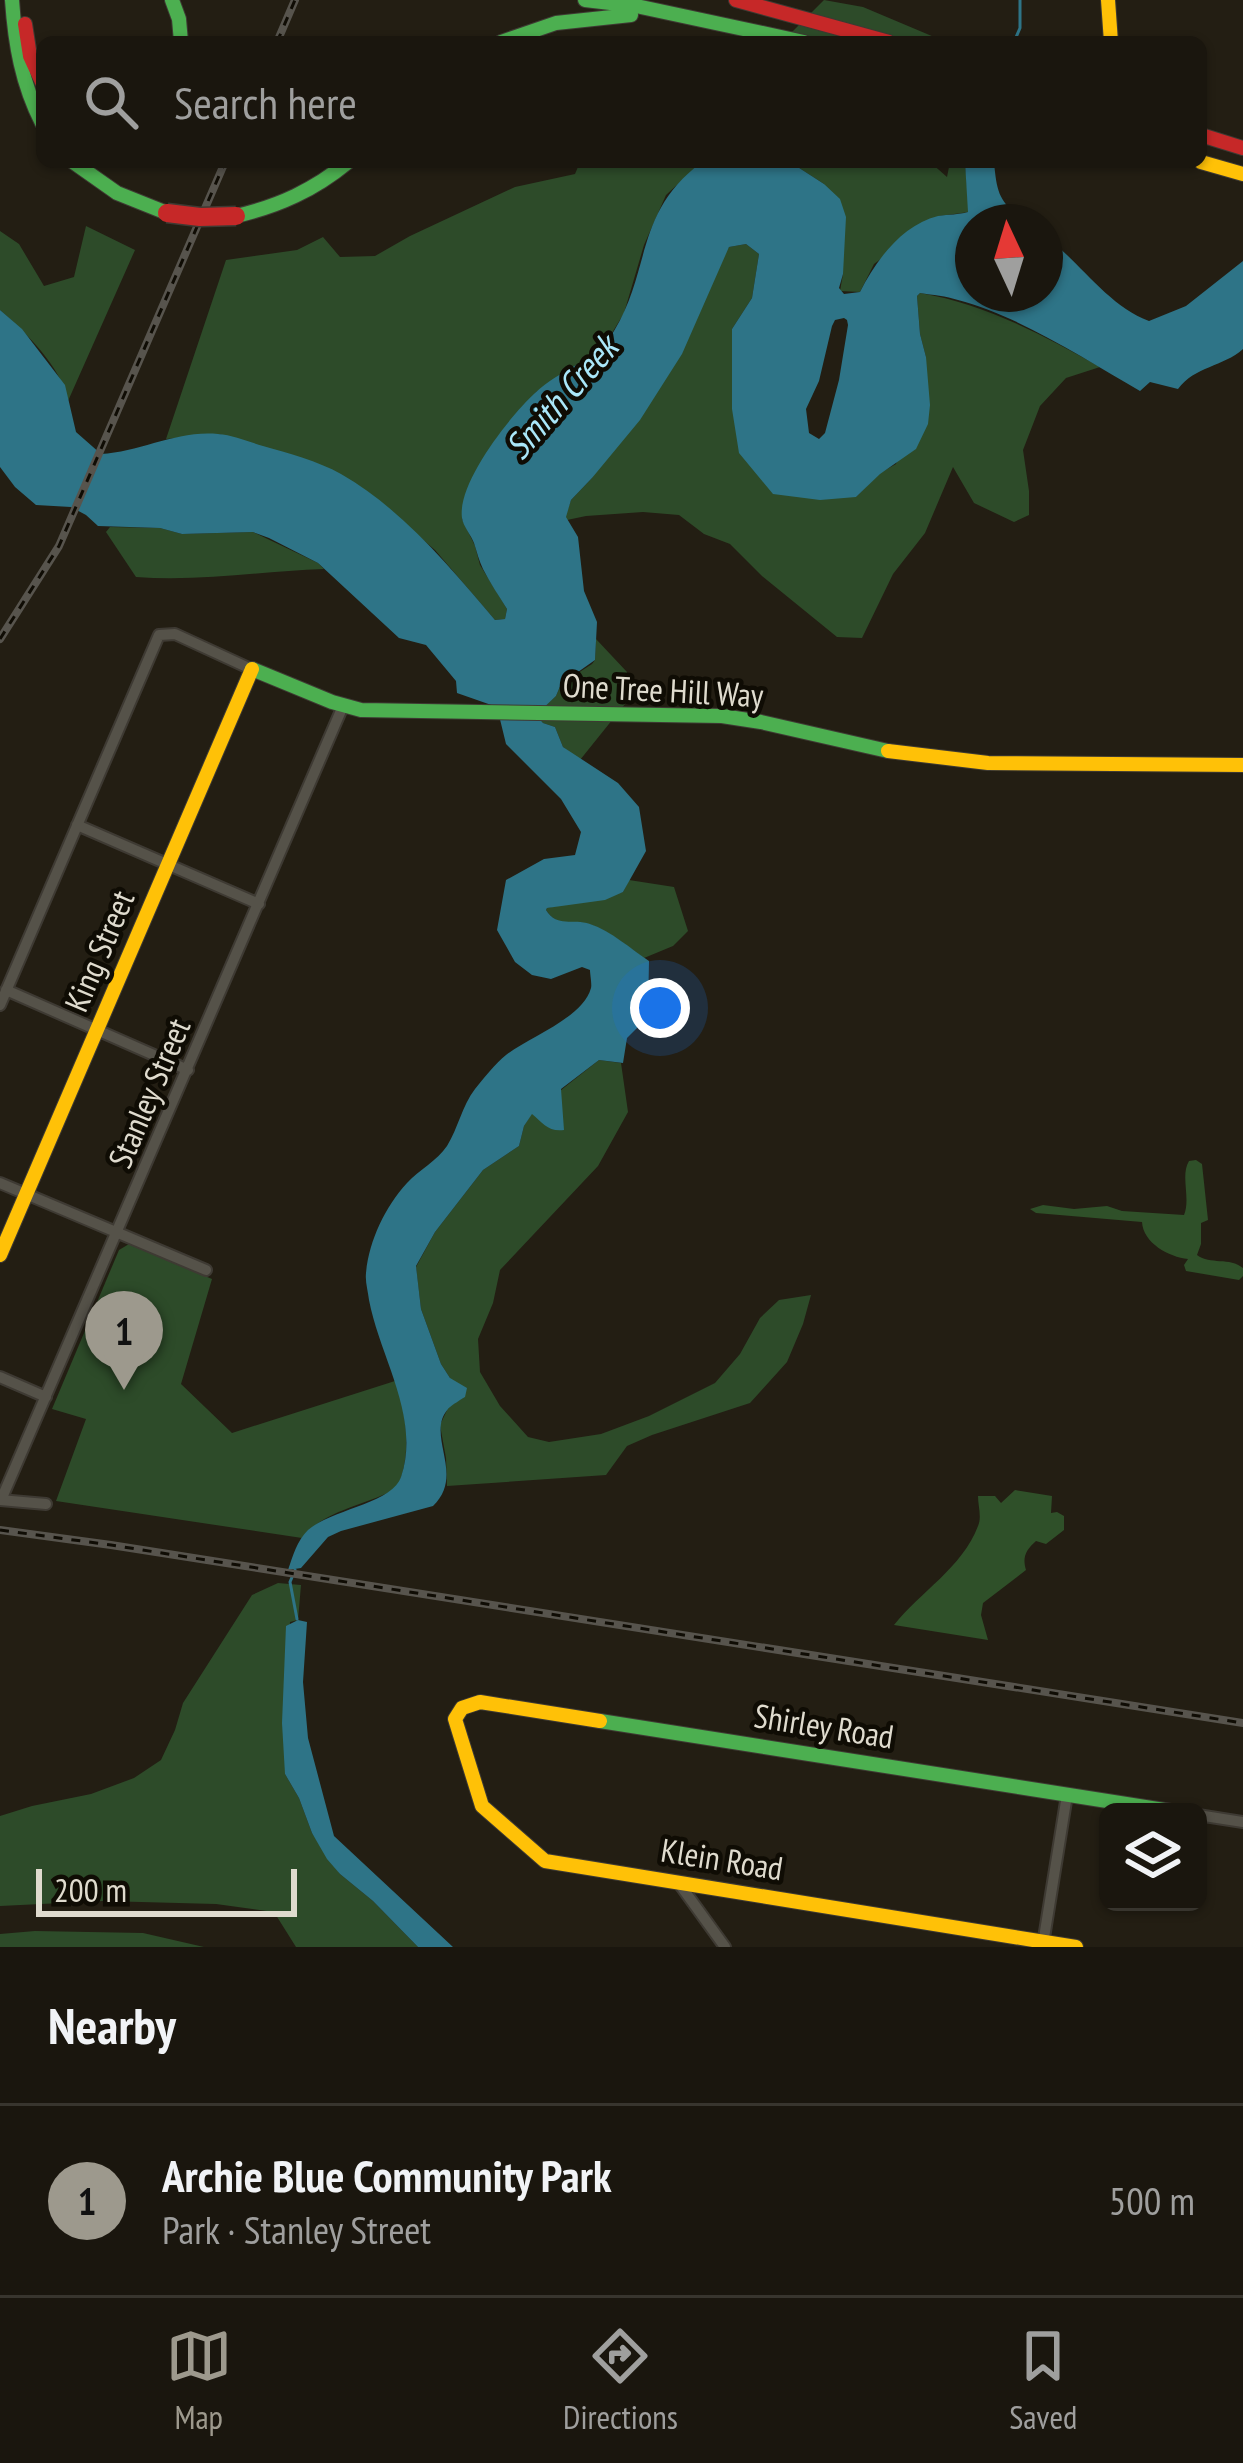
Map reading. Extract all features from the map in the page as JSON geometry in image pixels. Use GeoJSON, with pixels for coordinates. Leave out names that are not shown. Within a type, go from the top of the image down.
{"type":"FeatureCollection","features":[{"type":"Feature","properties":{"kind":"main road"},"geometry":{"type":"LineString","coordinates":[[12,0],[20,74],[36,113]]}},
{"type":"Feature","properties":{"kind":"main road"},"geometry":{"type":"LineString","coordinates":[[24,0],[30,56],[36,69]]}},
{"type":"Feature","properties":{"kind":"main road"},"geometry":{"type":"LineString","coordinates":[[172,0],[180,36]]}},
{"type":"Feature","properties":{"kind":"main road"},"geometry":{"type":"LineString","coordinates":[[586,0],[779,36]]}},
{"type":"Feature","properties":{"kind":"main road"},"geometry":{"type":"LineString","coordinates":[[1108,0],[1111,36]]}},
{"type":"Feature","properties":{"kind":"main road"},"geometry":{"type":"LineString","coordinates":[[742,1],[867,36]]}},
{"type":"Feature","properties":{"kind":"main road"},"geometry":{"type":"LineString","coordinates":[[519,36],[588,17],[692,17]]}},
{"type":"Feature","properties":{"kind":"main road"},"geometry":{"type":"LineString","coordinates":[[1207,137],[1243,148]]}},
{"type":"Feature","properties":{"kind":"main road"},"geometry":{"type":"LineString","coordinates":[[1207,164],[1243,174]]}},
{"type":"Feature","properties":{"kind":"main road"},"geometry":{"type":"LineString","coordinates":[[82,168],[139,204],[200,217],[236,217],[300,196],[341,168]]}},
{"type":"Feature","properties":{"kind":"main road","name":"One Tree Hill Way"},"geometry":{"type":"LineString","coordinates":[[251,669],[343,706],[374,711],[749,719],[880,749],[988,764],[1243,765]]}},
{"type":"Feature","properties":{"kind":"main road","name":"King Street"},"geometry":{"type":"LineString","coordinates":[[0,1256],[251,669]]}},
{"type":"Feature","properties":{"kind":"main road","name":"Shirley Road"},"geometry":{"type":"LineString","coordinates":[[462,1708],[480,1702],[1119,1803]]}},
{"type":"Feature","properties":{"kind":"main road","name":"Klein Road"},"geometry":{"type":"LineString","coordinates":[[462,1708],[455,1726],[482,1806],[545,1861],[1076,1947]]}},
{"type":"Feature","properties":{"kind":"street","name":"One Tree Hill Way"},"geometry":{"type":"LineString","coordinates":[[76,825],[155,640],[163,633],[176,634],[251,669]]}},
{"type":"Feature","properties":{"kind":"street","name":"Stanley Street"},"geometry":{"type":"LineString","coordinates":[[1,1500],[343,706]]}},
{"type":"Feature","properties":{"kind":"street"},"geometry":{"type":"LineString","coordinates":[[0,1005],[76,825],[259,904]]}},
{"type":"Feature","properties":{"kind":"street"},"geometry":{"type":"LineString","coordinates":[[6,991],[188,1070]]}},
{"type":"Feature","properties":{"kind":"street"},"geometry":{"type":"LineString","coordinates":[[0,1183],[206,1270]]}},
{"type":"Feature","properties":{"kind":"street"},"geometry":{"type":"LineString","coordinates":[[0,1377],[46,1397]]}},
{"type":"Feature","properties":{"kind":"street"},"geometry":{"type":"LineString","coordinates":[[1,1500],[46,1504]]}},
{"type":"Feature","properties":{"kind":"street"},"geometry":{"type":"LineString","coordinates":[[1043,1945],[1067,1795]]}},
{"type":"Feature","properties":{"kind":"street"},"geometry":{"type":"LineString","coordinates":[[1207,1816],[1243,1822]]}},
{"type":"Feature","properties":{"kind":"street"},"geometry":{"type":"LineString","coordinates":[[678,1882],[725,1947]]}},
{"type":"Feature","properties":{"kind":"green space"},"geometry":{"type":"Polygon","coordinates":[[[824,0],[863,7],[932,36],[788,36],[824,0]]]}},
{"type":"Feature","properties":{"kind":"green space"},"geometry":{"type":"Polygon","coordinates":[[[578,168],[695,168],[666,195],[644,245],[624,313],[609,338],[589,358],[536,392],[462,519],[480,565],[507,609],[505,619],[495,620],[435,550],[340,474],[219,434],[166,439],[226,260],[297,250],[323,237],[340,257],[375,256],[515,187],[575,174],[578,168]]]}},
{"type":"Feature","properties":{"kind":"green space"},"geometry":{"type":"Polygon","coordinates":[[[799,168],[937,168],[947,177],[949,168],[965,168],[968,204],[955,204],[955,214],[939,216],[874,264],[860,292],[840,291],[843,274],[824,184],[799,168]]]}},
{"type":"Feature","properties":{"kind":"green space"},"geometry":{"type":"Polygon","coordinates":[[[86,226],[135,250],[68,401],[50,363],[0,310],[0,231],[19,244],[44,286],[74,277],[86,226]]]}},
{"type":"Feature","properties":{"kind":"green space"},"geometry":{"type":"Polygon","coordinates":[[[746,244],[759,254],[752,298],[732,329],[856,497],[896,464],[926,357],[920,334],[920,293],[955,302],[955,312],[990,313],[1100,367],[1066,378],[1040,406],[1023,450],[1029,515],[1014,522],[974,503],[953,467],[925,533],[893,574],[862,638],[837,637],[730,544],[704,534],[679,515],[643,512],[565,517],[571,500],[592,478],[729,247],[746,244]]]}},
{"type":"Feature","properties":{"kind":"green space"},"geometry":{"type":"Polygon","coordinates":[[[110,527],[160,528],[182,534],[253,532],[324,569],[136,577],[106,532],[110,527]]]}},
{"type":"Feature","properties":{"kind":"green space"},"geometry":{"type":"Polygon","coordinates":[[[596,639],[627,672],[629,699],[580,760],[563,747],[555,727],[535,715],[556,696],[561,684],[592,664],[596,639]]]}},
{"type":"Feature","properties":{"kind":"green space"},"geometry":{"type":"Polygon","coordinates":[[[629,880],[674,887],[688,931],[673,946],[644,958],[599,928],[561,922],[546,910],[623,892],[629,880]]]}},
{"type":"Feature","properties":{"kind":"green space"},"geometry":{"type":"Polygon","coordinates":[[[599,1060],[621,1063],[628,1112],[598,1166],[500,1270],[478,1339],[480,1372],[500,1406],[528,1437],[549,1442],[601,1434],[715,1383],[740,1354],[760,1318],[779,1300],[811,1295],[803,1324],[787,1362],[750,1403],[627,1446],[606,1475],[447,1486],[440,1425],[448,1408],[450,1378],[421,1309],[416,1267],[435,1232],[483,1170],[519,1146],[532,1113],[599,1060]]]}},
{"type":"Feature","properties":{"kind":"green space"},"geometry":{"type":"Polygon","coordinates":[[[1196,1160],[1202,1164],[1208,1220],[1201,1223],[1197,1255],[1238,1265],[1243,1268],[1239,1280],[1186,1271],[1188,1259],[1158,1248],[1142,1222],[1030,1209],[1107,1206],[1184,1215],[1186,1167],[1196,1160]]]}},
{"type":"Feature","properties":{"kind":"green space"},"geometry":{"type":"Polygon","coordinates":[[[129,1244],[212,1279],[181,1384],[232,1433],[395,1381],[406,1434],[405,1462],[397,1488],[334,1514],[302,1538],[56,1501],[86,1419],[52,1409],[119,1250],[129,1244]]]}},
{"type":"Feature","properties":{"kind":"green space"},"geometry":{"type":"Polygon","coordinates":[[[1015,1490],[1052,1496],[1051,1513],[1064,1516],[1064,1530],[1046,1544],[1036,1541],[1026,1554],[1026,1570],[983,1603],[988,1640],[894,1625],[971,1541],[979,1523],[978,1496],[995,1496],[1001,1503],[1015,1490]]]}},
{"type":"Feature","properties":{"kind":"green space"},"geometry":{"type":"Polygon","coordinates":[[[278,1583],[301,1585],[298,1620],[290,1622],[285,1774],[312,1833],[340,1874],[418,1947],[296,1947],[274,1912],[216,1904],[103,1901],[0,1906],[0,1816],[91,1794],[134,1778],[161,1760],[183,1703],[252,1595],[278,1583]]]}},
{"type":"Feature","properties":{"kind":"green space"},"geometry":{"type":"Polygon","coordinates":[[[143,1933],[204,1947],[0,1947],[0,1934],[143,1933]]]}},
{"type":"Feature","properties":{"kind":"water","name":"Smith Creek"},"geometry":{"type":"Polygon","coordinates":[[[695,168],[799,168],[840,199],[846,217],[839,288],[844,294],[860,292],[882,256],[913,227],[955,214],[955,300],[917,296],[926,357],[928,424],[916,449],[856,497],[820,500],[773,494],[739,453],[732,409],[732,329],[752,298],[759,254],[746,244],[729,247],[682,354],[640,420],[571,500],[566,517],[578,537],[584,591],[597,622],[595,660],[561,684],[556,696],[536,715],[555,727],[563,747],[618,783],[639,807],[646,851],[623,892],[605,900],[546,910],[560,921],[598,927],[649,961],[648,1011],[627,1038],[623,1063],[599,1060],[561,1089],[564,1130],[550,1128],[532,1114],[519,1146],[483,1170],[435,1232],[416,1266],[421,1309],[441,1364],[450,1378],[467,1388],[465,1397],[442,1419],[446,1481],[442,1494],[433,1506],[328,1537],[301,1568],[288,1570],[308,1530],[374,1500],[396,1486],[401,1477],[406,1432],[369,1300],[366,1276],[371,1249],[392,1203],[447,1146],[471,1096],[490,1071],[506,1055],[567,1018],[586,999],[590,970],[582,967],[551,979],[532,975],[515,962],[497,930],[506,880],[544,859],[575,855],[581,832],[561,799],[506,744],[497,707],[457,693],[456,681],[426,645],[399,638],[318,563],[253,532],[182,534],[160,528],[98,526],[71,507],[36,505],[15,487],[0,467],[0,310],[22,329],[65,385],[76,432],[101,454],[188,435],[218,434],[323,465],[384,504],[424,540],[495,620],[505,619],[507,609],[463,521],[468,487],[487,451],[524,404],[597,350],[614,331],[654,221],[680,181],[695,168]],[[844,318],[832,326],[819,381],[806,409],[809,433],[819,439],[825,433],[848,325],[844,318]]]}},
{"type":"Feature","properties":{"kind":"water"},"geometry":{"type":"Polygon","coordinates":[[[965,168],[995,168],[1007,204],[968,204],[965,168]]]}},
{"type":"Feature","properties":{"kind":"water"},"geometry":{"type":"Polygon","coordinates":[[[1063,252],[1107,294],[1149,321],[1186,306],[1243,261],[1243,349],[1178,389],[1150,382],[1140,391],[994,312],[1063,312],[1063,252]]]}},
{"type":"Feature","properties":{"kind":"water"},"geometry":{"type":"Polygon","coordinates":[[[298,1620],[307,1622],[303,1682],[308,1738],[334,1836],[453,1947],[418,1947],[340,1874],[312,1833],[285,1774],[286,1626],[298,1620]]]}},
{"type":"Feature","properties":{"kind":"waterway"},"geometry":{"type":"LineString","coordinates":[[1017,36],[1020,0]]}},
{"type":"Feature","properties":{"kind":"waterway"},"geometry":{"type":"LineString","coordinates":[[295,1570],[290,1582],[297,1619]]}},
{"type":"Feature","properties":{"kind":"railway"},"geometry":{"type":"LineString","coordinates":[[280,36],[295,0]]}},
{"type":"Feature","properties":{"kind":"railway"},"geometry":{"type":"LineString","coordinates":[[0,639],[59,546],[222,168]]}},
{"type":"Feature","properties":{"kind":"railway"},"geometry":{"type":"LineString","coordinates":[[0,1530],[1243,1723]]}},
{"type":"Feature","properties":{"kind":"traffic: fast"},"geometry":{"type":"LineString","coordinates":[[12,0],[21,63],[36,110]]}},
{"type":"Feature","properties":{"kind":"traffic: fast"},"geometry":{"type":"LineString","coordinates":[[172,0],[180,36]]}},
{"type":"Feature","properties":{"kind":"traffic: fast"},"geometry":{"type":"LineString","coordinates":[[585,0],[776,36]]}},
{"type":"Feature","properties":{"kind":"traffic: fast"},"geometry":{"type":"LineString","coordinates":[[518,36],[556,23],[631,15]]}},
{"type":"Feature","properties":{"kind":"traffic: fast"},"geometry":{"type":"LineString","coordinates":[[82,168],[117,193],[167,213]]}},
{"type":"Feature","properties":{"kind":"traffic: fast"},"geometry":{"type":"LineString","coordinates":[[236,216],[295,196],[340,168]]}},
{"type":"Feature","properties":{"kind":"traffic: fast"},"geometry":{"type":"LineString","coordinates":[[252,669],[361,710],[722,716],[888,751]]}},
{"type":"Feature","properties":{"kind":"traffic: fast"},"geometry":{"type":"LineString","coordinates":[[600,1721],[1120,1803]]}},
{"type":"Feature","properties":{"kind":"traffic: slow"},"geometry":{"type":"LineString","coordinates":[[1108,0],[1111,36]]}},
{"type":"Feature","properties":{"kind":"traffic: slow"},"geometry":{"type":"LineString","coordinates":[[1207,164],[1243,174]]}},
{"type":"Feature","properties":{"kind":"traffic: slow"},"geometry":{"type":"LineString","coordinates":[[0,1255],[252,669]]}},
{"type":"Feature","properties":{"kind":"traffic: slow"},"geometry":{"type":"LineString","coordinates":[[888,751],[988,763],[1243,765]]}},
{"type":"Feature","properties":{"kind":"traffic: slow"},"geometry":{"type":"LineString","coordinates":[[600,1721],[480,1702],[462,1708],[455,1719],[482,1806],[545,1861],[1076,1947]]}},
{"type":"Feature","properties":{"kind":"traffic: jam"},"geometry":{"type":"LineString","coordinates":[[736,0],[867,36]]}},
{"type":"Feature","properties":{"kind":"traffic: jam"},"geometry":{"type":"LineString","coordinates":[[25,24],[36,69]]}},
{"type":"Feature","properties":{"kind":"traffic: jam"},"geometry":{"type":"LineString","coordinates":[[1207,137],[1243,148]]}},
{"type":"Feature","properties":{"kind":"traffic: jam"},"geometry":{"type":"LineString","coordinates":[[167,213],[236,216]]}},
{"type":"Feature","properties":{"kind":"place","name":"Archie Blue Community Park"},"geometry":{"type":"Point","coordinates":[124,1390]}}]}
